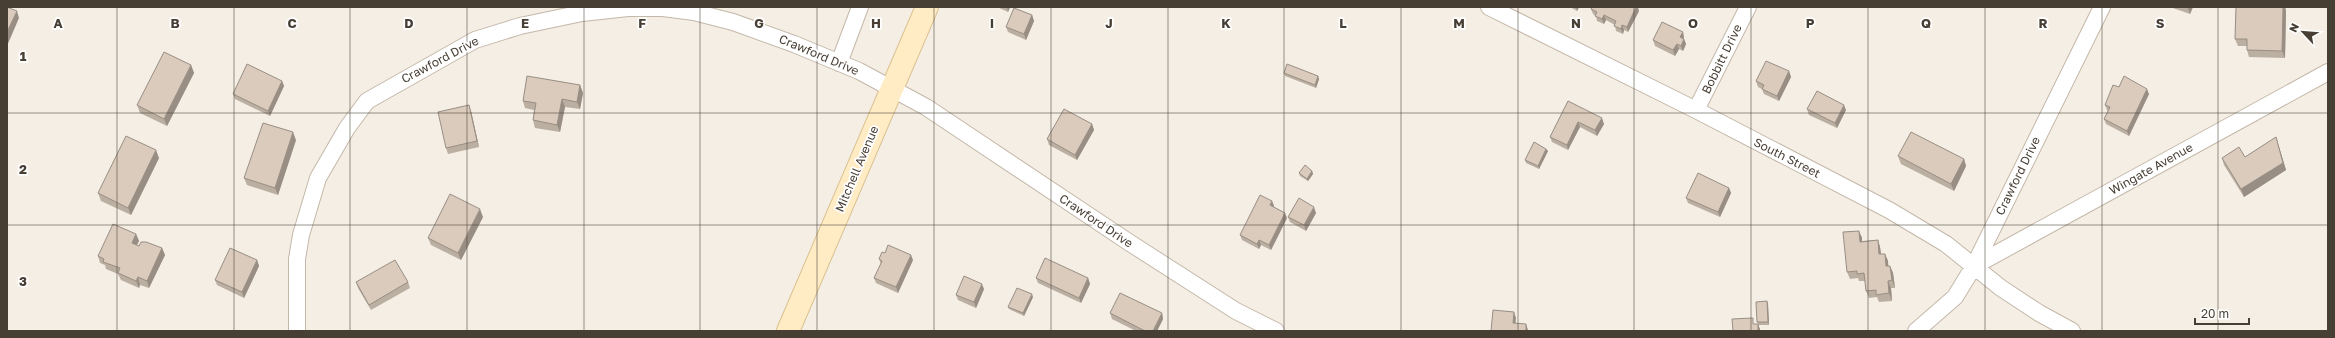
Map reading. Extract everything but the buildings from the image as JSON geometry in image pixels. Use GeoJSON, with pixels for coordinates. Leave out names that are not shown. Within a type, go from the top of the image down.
{"type":"FeatureCollection","features":[{"type":"Feature","properties":{"kind":"street"},"geometry":{"type":"LineString","coordinates":[[839,63],[860,7]]}},
{"type":"Feature","properties":{"kind":"street","name":"Mitchell Avenue"},"geometry":{"type":"LineString","coordinates":[[788,331],[927,7]]}},
{"type":"Feature","properties":{"kind":"street","name":"South Street"},"geometry":{"type":"LineString","coordinates":[[1489,7],[1696,110],[1889,210],[1946,244],[2008,293],[2072,331]]}},
{"type":"Feature","properties":{"kind":"street","name":"Bobbitt Drive"},"geometry":{"type":"LineString","coordinates":[[1696,110],[1748,7]]}},
{"type":"Feature","properties":{"kind":"street","name":"Crawford Drive"},"geometry":{"type":"LineString","coordinates":[[1916,331],[1954,297],[1974,266],[2102,7]]}},
{"type":"Feature","properties":{"kind":"street","name":"Crawford Drive"},"geometry":{"type":"LineString","coordinates":[[296,331],[297,259],[318,178],[347,128],[367,101],[474,40],[520,26],[582,13],[628,8],[663,8],[710,11],[733,22],[839,63],[892,88],[926,107],[1236,312],[1276,331]]}},
{"type":"Feature","properties":{"kind":"street","name":"Wingate Avenue"},"geometry":{"type":"LineString","coordinates":[[1974,266],[2328,72]]}}]}
